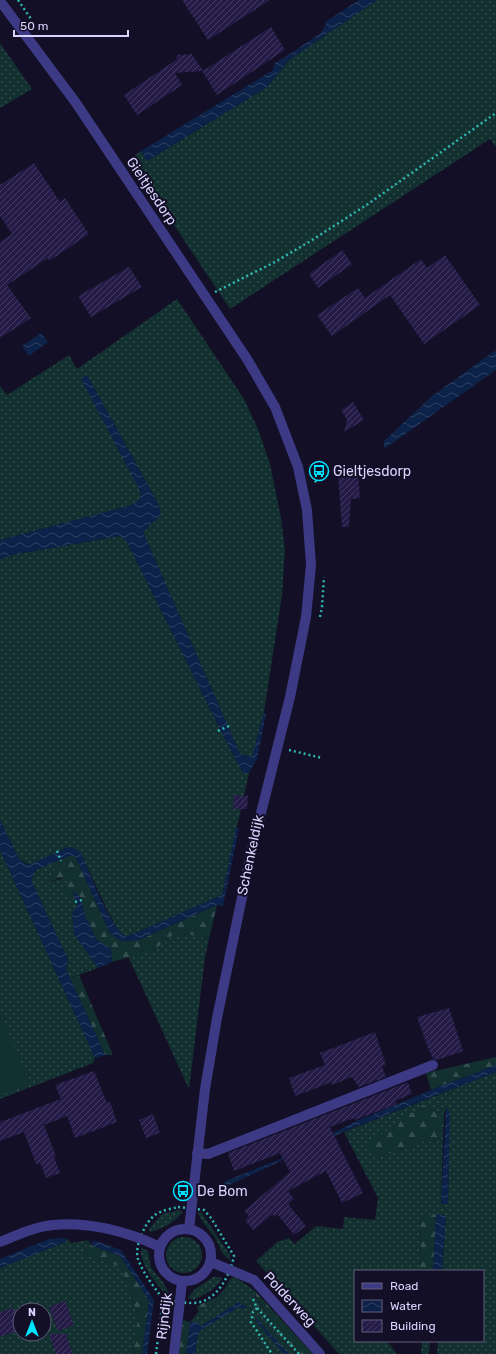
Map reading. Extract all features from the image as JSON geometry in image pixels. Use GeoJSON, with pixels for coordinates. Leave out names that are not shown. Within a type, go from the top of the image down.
{"type":"FeatureCollection","features":[{"type":"Feature","properties":{"kind":"street","name":"Gieltjesdorp"},"geometry":{"type":"LineString","coordinates":[[0,1],[76,103],[206,296],[275,408],[301,478],[310,540],[311,565]]}},
{"type":"Feature","properties":{"kind":"street","name":"Schenkeldijk"},"geometry":{"type":"LineString","coordinates":[[197,1153],[217,1018],[250,856],[290,698],[303,638],[311,565]]}},
{"type":"Feature","properties":{"kind":"street"},"geometry":{"type":"LineString","coordinates":[[189,1229],[197,1153],[208,1154],[433,1065]]}},
{"type":"Feature","properties":{"kind":"street"},"geometry":{"type":"LineString","coordinates":[[0,1242],[27,1231],[53,1225],[85,1225],[141,1238],[160,1247]]}},
{"type":"Feature","properties":{"kind":"street"},"geometry":{"type":"LineString","coordinates":[[189,1229],[203,1236],[211,1250],[211,1262],[205,1273],[194,1280],[182,1282],[171,1278],[163,1269],[159,1255],[160,1247],[166,1238],[177,1230],[189,1229]]}},
{"type":"Feature","properties":{"kind":"street","name":"Polderweg"},"geometry":{"type":"LineString","coordinates":[[211,1262],[254,1280],[320,1354]]}},
{"type":"Feature","properties":{"kind":"street","name":"Rijndijk"},"geometry":{"type":"LineString","coordinates":[[174,1354],[182,1282]]}},
{"type":"Feature","properties":{"kind":"path"},"geometry":{"type":"LineString","coordinates":[[217,291],[273,263],[368,204],[496,113]]}},
{"type":"Feature","properties":{"kind":"path"},"geometry":{"type":"LineString","coordinates":[[319,622],[322,607],[324,571]]}},
{"type":"Feature","properties":{"kind":"path"},"geometry":{"type":"LineString","coordinates":[[218,731],[231,725]]}},
{"type":"Feature","properties":{"kind":"path"},"geometry":{"type":"LineString","coordinates":[[286,757],[290,742]]}},
{"type":"Feature","properties":{"kind":"path"},"geometry":{"type":"LineString","coordinates":[[292,751],[322,758]]}},
{"type":"Feature","properties":{"kind":"path"},"geometry":{"type":"LineString","coordinates":[[57,851],[61,861]]}},
{"type":"Feature","properties":{"kind":"path"},"geometry":{"type":"LineString","coordinates":[[75,902],[82,900]]}},
{"type":"Feature","properties":{"kind":"path"},"geometry":{"type":"LineString","coordinates":[[141,1238],[147,1224],[155,1215],[178,1206],[204,1210],[211,1218],[234,1256],[231,1271]]}},
{"type":"Feature","properties":{"kind":"path","name":"Rijndijk"},"geometry":{"type":"LineString","coordinates":[[156,1354],[163,1299]]}},
{"type":"Feature","properties":{"kind":"path"},"geometry":{"type":"LineString","coordinates":[[272,1354],[251,1322],[252,1312],[257,1308],[299,1354]]}},
{"type":"Feature","properties":{"kind":"green space"},"geometry":{"type":"Polygon","coordinates":[[[377,0],[496,0],[496,147],[490,139],[230,309],[130,159],[141,151],[147,161],[267,87],[289,60],[377,0]]]}},
{"type":"Feature","properties":{"kind":"green space"},"geometry":{"type":"Polygon","coordinates":[[[0,43],[32,89],[0,108],[0,43]]]}},
{"type":"Feature","properties":{"kind":"green space"},"geometry":{"type":"Polygon","coordinates":[[[177,299],[244,399],[258,429],[270,464],[281,518],[285,550],[282,595],[264,712],[252,757],[240,754],[143,532],[161,515],[159,505],[87,375],[140,491],[140,499],[132,505],[0,540],[0,386],[7,395],[69,355],[77,369],[177,299]]]}},
{"type":"Feature","properties":{"kind":"green space"},"geometry":{"type":"Polygon","coordinates":[[[120,536],[127,542],[243,773],[249,773],[222,895],[126,937],[120,933],[108,912],[81,853],[69,847],[29,865],[19,859],[0,820],[0,559],[17,554],[120,536]]]}},
{"type":"Feature","properties":{"kind":"green space"},"geometry":{"type":"Polygon","coordinates":[[[0,850],[95,1058],[93,1063],[0,1099],[0,850]]]}},
{"type":"Feature","properties":{"kind":"green space"},"geometry":{"type":"Polygon","coordinates":[[[75,856],[110,933],[120,941],[139,940],[217,905],[209,939],[191,935],[174,934],[154,950],[112,962],[111,949],[96,939],[86,919],[80,897],[73,892],[74,896],[62,892],[68,883],[67,878],[60,878],[49,883],[48,879],[64,858],[75,856]]]}},
{"type":"Feature","properties":{"kind":"green space"},"geometry":{"type":"Polygon","coordinates":[[[64,858],[48,879],[49,883],[67,877],[72,894],[78,904],[74,934],[98,968],[70,978],[66,968],[68,959],[31,880],[36,870],[64,858]]]}},
{"type":"Feature","properties":{"kind":"green space"},"geometry":{"type":"Polygon","coordinates":[[[174,934],[191,935],[209,939],[205,957],[189,1089],[128,956],[154,950],[174,934]]]}},
{"type":"Feature","properties":{"kind":"green space"},"geometry":{"type":"Polygon","coordinates":[[[79,975],[113,1055],[105,1055],[70,978],[79,975]]]}},
{"type":"Feature","properties":{"kind":"green space"},"geometry":{"type":"Polygon","coordinates":[[[0,1013],[30,1083],[0,1096],[0,1013]]]}},
{"type":"Feature","properties":{"kind":"green space"},"geometry":{"type":"Polygon","coordinates":[[[496,1057],[496,1065],[431,1090],[426,1073],[496,1057]]]}},
{"type":"Feature","properties":{"kind":"green space"},"geometry":{"type":"Polygon","coordinates":[[[496,1072],[496,1354],[437,1354],[438,1342],[484,1342],[484,1270],[442,1270],[446,1216],[436,1214],[421,1216],[420,1270],[354,1270],[354,1342],[388,1342],[397,1354],[339,1354],[256,1261],[277,1242],[289,1238],[295,1244],[316,1226],[343,1229],[344,1217],[375,1220],[378,1198],[344,1132],[496,1072]],[[423,1105],[374,1158],[443,1137],[441,1203],[448,1204],[450,1112],[446,1108],[444,1115],[423,1105]]]}},
{"type":"Feature","properties":{"kind":"green space"},"geometry":{"type":"Polygon","coordinates":[[[423,1105],[444,1115],[443,1137],[374,1158],[367,1144],[423,1105]]]}},
{"type":"Feature","properties":{"kind":"green space"},"geometry":{"type":"Polygon","coordinates":[[[180,1210],[183,1212],[172,1222],[164,1227],[150,1232],[149,1229],[162,1214],[180,1210]]]}},
{"type":"Feature","properties":{"kind":"green space"},"geometry":{"type":"Polygon","coordinates":[[[201,1212],[230,1255],[230,1260],[226,1257],[215,1238],[201,1219],[198,1213],[201,1212]]]}},
{"type":"Feature","properties":{"kind":"green space"},"geometry":{"type":"Polygon","coordinates":[[[436,1214],[433,1270],[420,1270],[421,1216],[436,1214]]]}},
{"type":"Feature","properties":{"kind":"green space"},"geometry":{"type":"Polygon","coordinates":[[[184,1237],[194,1240],[199,1245],[202,1255],[199,1265],[194,1270],[184,1273],[174,1270],[169,1265],[166,1255],[169,1245],[174,1240],[184,1237]]]}},
{"type":"Feature","properties":{"kind":"green space"},"geometry":{"type":"Polygon","coordinates":[[[66,1238],[71,1243],[89,1240],[84,1254],[121,1267],[138,1316],[133,1354],[0,1354],[0,1268],[66,1242],[66,1238]]]}},
{"type":"Feature","properties":{"kind":"green space"},"geometry":{"type":"Polygon","coordinates":[[[89,1240],[91,1245],[120,1256],[149,1300],[142,1354],[133,1354],[138,1316],[121,1267],[84,1254],[89,1240]]]}},
{"type":"Feature","properties":{"kind":"green space"},"geometry":{"type":"Polygon","coordinates":[[[141,1247],[148,1251],[151,1268],[163,1282],[169,1293],[167,1295],[153,1280],[145,1267],[141,1247]]]}},
{"type":"Feature","properties":{"kind":"green space"},"geometry":{"type":"Polygon","coordinates":[[[213,1277],[220,1277],[222,1279],[206,1294],[194,1300],[188,1298],[195,1289],[213,1277]]]}},
{"type":"Feature","properties":{"kind":"green space"},"geometry":{"type":"Polygon","coordinates":[[[235,1277],[254,1290],[254,1294],[282,1339],[296,1354],[195,1354],[199,1323],[190,1322],[200,1310],[200,1305],[204,1308],[214,1304],[227,1293],[225,1288],[230,1279],[235,1277]]]}},
{"type":"Feature","properties":{"kind":"green space"},"geometry":{"type":"Polygon","coordinates":[[[225,1288],[228,1293],[214,1304],[198,1311],[197,1306],[217,1297],[225,1288]]]}},
{"type":"Feature","properties":{"kind":"green space"},"geometry":{"type":"Polygon","coordinates":[[[254,1290],[313,1354],[297,1354],[282,1339],[254,1293],[254,1290]]]}},
{"type":"Feature","properties":{"kind":"green space"},"geometry":{"type":"Polygon","coordinates":[[[183,1320],[190,1322],[186,1354],[179,1354],[183,1320]]]}},
{"type":"Feature","properties":{"kind":"green space"},"geometry":{"type":"Polygon","coordinates":[[[422,1342],[430,1342],[429,1354],[421,1354],[422,1342]]]}},
{"type":"Feature","properties":{"kind":"water"},"geometry":{"type":"Polygon","coordinates":[[[359,0],[377,0],[289,60],[267,87],[147,161],[141,151],[273,70],[275,63],[321,33],[327,21],[359,0]]]}},
{"type":"Feature","properties":{"kind":"water"},"geometry":{"type":"Polygon","coordinates":[[[41,333],[48,342],[29,356],[22,346],[41,333]]]}},
{"type":"Feature","properties":{"kind":"water"},"geometry":{"type":"Polygon","coordinates":[[[496,350],[496,370],[384,449],[384,441],[432,396],[496,350]]]}},
{"type":"Feature","properties":{"kind":"water"},"geometry":{"type":"Polygon","coordinates":[[[87,375],[159,505],[161,515],[143,532],[240,754],[252,757],[264,712],[266,714],[257,759],[249,773],[243,773],[227,743],[127,542],[120,536],[17,554],[0,559],[0,540],[132,505],[140,499],[140,491],[81,379],[87,375]]]}},
{"type":"Feature","properties":{"kind":"water"},"geometry":{"type":"Polygon","coordinates":[[[0,820],[19,859],[28,865],[69,847],[74,848],[81,853],[106,911],[119,931],[126,937],[222,895],[236,828],[239,828],[223,906],[216,905],[139,940],[120,941],[110,933],[75,856],[69,856],[36,870],[31,880],[68,959],[66,968],[105,1055],[95,1058],[0,850],[0,820]]]}},
{"type":"Feature","properties":{"kind":"water"},"geometry":{"type":"Polygon","coordinates":[[[73,891],[80,897],[86,919],[96,939],[111,949],[112,962],[98,968],[74,934],[72,912],[77,904],[73,891]]]}},
{"type":"Feature","properties":{"kind":"water"},"geometry":{"type":"Polygon","coordinates":[[[496,1065],[496,1072],[345,1131],[223,1188],[221,1183],[297,1152],[354,1122],[496,1065]]]}},
{"type":"Feature","properties":{"kind":"water"},"geometry":{"type":"Polygon","coordinates":[[[446,1108],[450,1112],[448,1204],[441,1204],[446,1108]]]}},
{"type":"Feature","properties":{"kind":"water"},"geometry":{"type":"Polygon","coordinates":[[[436,1214],[446,1216],[442,1270],[433,1270],[436,1214]]]}},
{"type":"Feature","properties":{"kind":"water"},"geometry":{"type":"Polygon","coordinates":[[[66,1238],[66,1242],[0,1268],[0,1259],[49,1239],[66,1238]]]}},
{"type":"Feature","properties":{"kind":"water"},"geometry":{"type":"Polygon","coordinates":[[[93,1240],[121,1250],[154,1300],[147,1354],[142,1354],[149,1300],[120,1256],[91,1245],[93,1240]]]}},
{"type":"Feature","properties":{"kind":"water"},"geometry":{"type":"Polygon","coordinates":[[[239,1302],[247,1307],[245,1309],[239,1307],[201,1330],[197,1336],[195,1354],[186,1354],[190,1322],[197,1322],[201,1326],[239,1302]]]}},
{"type":"Feature","properties":{"kind":"water"},"geometry":{"type":"Polygon","coordinates":[[[257,1319],[289,1354],[284,1354],[255,1320],[257,1319]]]}},
{"type":"Feature","properties":{"kind":"building"},"geometry":{"type":"Polygon","coordinates":[[[182,0],[270,0],[208,40],[182,0]]]}},
{"type":"Feature","properties":{"kind":"building"},"geometry":{"type":"Polygon","coordinates":[[[271,27],[285,50],[217,95],[202,71],[175,73],[182,85],[137,115],[124,95],[176,60],[178,55],[192,54],[203,71],[271,27]]]}},
{"type":"Feature","properties":{"kind":"building"},"geometry":{"type":"Polygon","coordinates":[[[34,163],[60,202],[65,198],[89,234],[49,261],[48,258],[7,285],[31,318],[0,338],[0,242],[12,234],[0,216],[0,185],[34,163]]]}},
{"type":"Feature","properties":{"kind":"building"},"geometry":{"type":"Polygon","coordinates":[[[342,250],[352,264],[318,288],[309,274],[342,250]]]}},
{"type":"Feature","properties":{"kind":"building"},"geometry":{"type":"Polygon","coordinates":[[[445,255],[480,305],[424,344],[390,295],[332,336],[317,315],[358,288],[365,298],[421,259],[427,268],[445,255]]]}},
{"type":"Feature","properties":{"kind":"building"},"geometry":{"type":"Polygon","coordinates":[[[129,267],[142,287],[91,317],[78,296],[129,267]]]}},
{"type":"Feature","properties":{"kind":"building"},"geometry":{"type":"Polygon","coordinates":[[[353,402],[364,420],[344,432],[347,420],[341,410],[353,402]]]}},
{"type":"Feature","properties":{"kind":"building"},"geometry":{"type":"Polygon","coordinates":[[[358,473],[360,498],[351,499],[349,527],[342,527],[338,475],[358,473]]]}},
{"type":"Feature","properties":{"kind":"building"},"geometry":{"type":"Polygon","coordinates":[[[234,795],[248,796],[247,809],[233,809],[234,795]]]}},
{"type":"Feature","properties":{"kind":"building"},"geometry":{"type":"Polygon","coordinates":[[[449,1008],[463,1051],[437,1060],[433,1059],[417,1017],[449,1008]]]}},
{"type":"Feature","properties":{"kind":"building"},"geometry":{"type":"Polygon","coordinates":[[[375,1032],[386,1065],[382,1066],[386,1077],[359,1087],[352,1077],[332,1085],[332,1082],[295,1096],[289,1078],[325,1065],[320,1053],[375,1032]]]}},
{"type":"Feature","properties":{"kind":"building"},"geometry":{"type":"Polygon","coordinates":[[[94,1071],[107,1103],[110,1102],[117,1122],[75,1138],[67,1116],[44,1125],[56,1156],[54,1157],[60,1173],[46,1178],[40,1163],[36,1164],[24,1132],[0,1141],[0,1122],[61,1099],[55,1085],[94,1071]]]}},
{"type":"Feature","properties":{"kind":"building"},"geometry":{"type":"Polygon","coordinates":[[[408,1082],[412,1094],[395,1101],[397,1104],[355,1120],[354,1118],[330,1127],[363,1193],[342,1203],[326,1171],[288,1191],[294,1199],[288,1204],[306,1226],[294,1235],[277,1214],[274,1217],[273,1214],[253,1230],[245,1220],[249,1216],[244,1211],[290,1172],[280,1153],[234,1171],[228,1153],[408,1082]]]}},
{"type":"Feature","properties":{"kind":"building"},"geometry":{"type":"Polygon","coordinates":[[[153,1114],[160,1133],[146,1138],[139,1120],[153,1114]]]}},
{"type":"Feature","properties":{"kind":"building"},"geometry":{"type":"Polygon","coordinates":[[[65,1301],[74,1325],[58,1331],[52,1315],[52,1306],[65,1301]]]}},
{"type":"Feature","properties":{"kind":"building"},"geometry":{"type":"Polygon","coordinates":[[[12,1308],[12,1333],[0,1337],[0,1312],[12,1308]]]}},
{"type":"Feature","properties":{"kind":"building"},"geometry":{"type":"Polygon","coordinates":[[[52,1334],[66,1334],[73,1354],[56,1354],[52,1342],[52,1334]]]}},
{"type":"Feature","properties":{"kind":"place","name":"Gieltjesdorp"},"geometry":{"type":"Point","coordinates":[319,471]}},
{"type":"Feature","properties":{"kind":"place","name":"De Bom"},"geometry":{"type":"Point","coordinates":[183,1191]}}]}
